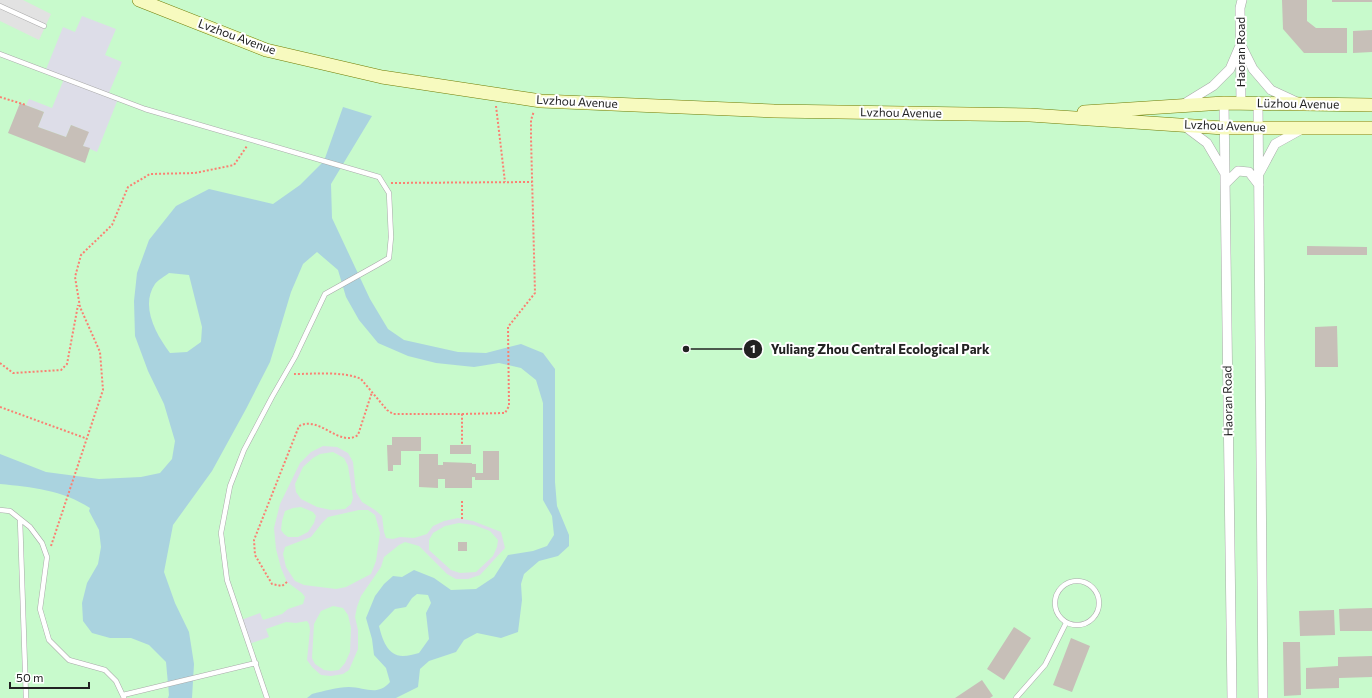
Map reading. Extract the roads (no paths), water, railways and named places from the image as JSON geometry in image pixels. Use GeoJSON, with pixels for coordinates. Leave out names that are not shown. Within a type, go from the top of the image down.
{"type":"FeatureCollection","features":[{"type":"Feature","properties":{"kind":"main road","name":"Lvzhou Avenue"},"geometry":{"type":"LineString","coordinates":[[139,0],[266,50],[382,77],[537,101],[774,110],[1030,115],[1224,128],[1372,128]]}},
{"type":"Feature","properties":{"kind":"main road","name":"Lvzhou Avenue"},"geometry":{"type":"LineString","coordinates":[[1030,115],[1224,103]]}},
{"type":"Feature","properties":{"kind":"main road","name":"Lüzhou Avenue"},"geometry":{"type":"LineString","coordinates":[[1224,103],[1372,105]]}},
{"type":"Feature","properties":{"kind":"street","name":"Haoran Road"},"geometry":{"type":"LineString","coordinates":[[1241,104],[1240,8],[1242,0]]}},
{"type":"Feature","properties":{"kind":"street"},"geometry":{"type":"LineString","coordinates":[[1241,43],[1253,69],[1271,90],[1302,104]]}},
{"type":"Feature","properties":{"kind":"street"},"geometry":{"type":"LineString","coordinates":[[1180,106],[1213,86],[1230,69],[1241,43]]}},
{"type":"Feature","properties":{"kind":"street","name":"Haoran Road"},"geometry":{"type":"LineString","coordinates":[[1224,103],[1232,698]]}},
{"type":"Feature","properties":{"kind":"street"},"geometry":{"type":"LineString","coordinates":[[1258,104],[1263,698]]}},
{"type":"Feature","properties":{"kind":"street"},"geometry":{"type":"LineString","coordinates":[[1183,125],[1207,143],[1225,173]]}},
{"type":"Feature","properties":{"kind":"street"},"geometry":{"type":"LineString","coordinates":[[1259,174],[1275,144],[1305,128]]}},
{"type":"Feature","properties":{"kind":"street"},"geometry":{"type":"LineString","coordinates":[[1225,184],[1238,172],[1249,172],[1259,184]]}},
{"type":"Feature","properties":{"kind":"lane"},"geometry":{"type":"LineString","coordinates":[[0,6],[44,26]]}},
{"type":"Feature","properties":{"kind":"lane"},"geometry":{"type":"LineString","coordinates":[[0,54],[145,110],[379,177],[389,193],[391,237],[389,258],[325,294],[295,357],[244,450],[230,486],[221,533],[228,580],[267,698]]}},
{"type":"Feature","properties":{"kind":"lane"},"geometry":{"type":"LineString","coordinates":[[0,510],[10,511],[30,527],[42,543],[47,557],[40,609],[50,640],[70,660],[104,670],[116,681],[123,696],[256,663]]}},
{"type":"Feature","properties":{"kind":"lane"},"geometry":{"type":"LineString","coordinates":[[20,520],[26,698]]}},
{"type":"Feature","properties":{"kind":"lane"},"geometry":{"type":"LineString","coordinates":[[1069,582],[1084,582],[1090,585],[1096,590],[1099,597],[1100,604],[1098,612],[1088,623],[1073,625],[1066,623],[1060,619],[1056,612],[1055,598],[1058,591],[1069,582]]}},
{"type":"Feature","properties":{"kind":"lane"},"geometry":{"type":"LineString","coordinates":[[1016,698],[1045,665],[1066,623]]}},
{"type":"Feature","properties":{"kind":"water"},"geometry":{"type":"Polygon","coordinates":[[[343,107],[372,116],[331,184],[332,218],[370,299],[388,329],[404,340],[458,352],[486,353],[521,344],[543,353],[555,369],[555,482],[557,506],[569,535],[569,546],[558,556],[539,561],[524,574],[521,584],[522,600],[518,632],[501,638],[477,633],[464,640],[456,652],[429,661],[420,669],[418,687],[396,698],[307,698],[312,694],[330,689],[355,687],[376,690],[385,687],[390,682],[386,668],[374,655],[372,639],[366,618],[375,596],[384,584],[393,576],[402,577],[414,570],[434,578],[451,590],[476,589],[494,577],[508,555],[533,551],[547,546],[554,535],[552,516],[543,500],[543,403],[536,380],[521,368],[499,363],[474,367],[436,363],[408,356],[378,343],[359,320],[346,297],[338,270],[317,252],[303,264],[291,292],[270,362],[246,409],[212,471],[173,525],[164,572],[175,603],[189,632],[194,664],[192,698],[168,698],[166,662],[149,645],[131,638],[110,638],[92,633],[83,621],[82,603],[87,583],[98,564],[101,547],[99,530],[89,511],[90,508],[58,493],[24,486],[0,484],[0,454],[46,472],[99,479],[141,477],[160,473],[172,459],[175,441],[164,404],[148,371],[135,336],[134,301],[137,273],[149,240],[176,206],[209,189],[273,204],[300,185],[324,161],[343,107]],[[169,273],[155,284],[149,301],[149,310],[155,329],[170,353],[187,352],[201,342],[202,327],[189,275],[169,273]],[[417,594],[412,598],[406,607],[395,609],[379,626],[386,646],[397,655],[405,656],[419,653],[429,639],[426,613],[431,603],[428,595],[417,594]]]}},
{"type":"Feature","properties":{"kind":"place","name":"Yuliang Zhou Central Ecological Park"},"geometry":{"type":"Point","coordinates":[686,349]}}]}
